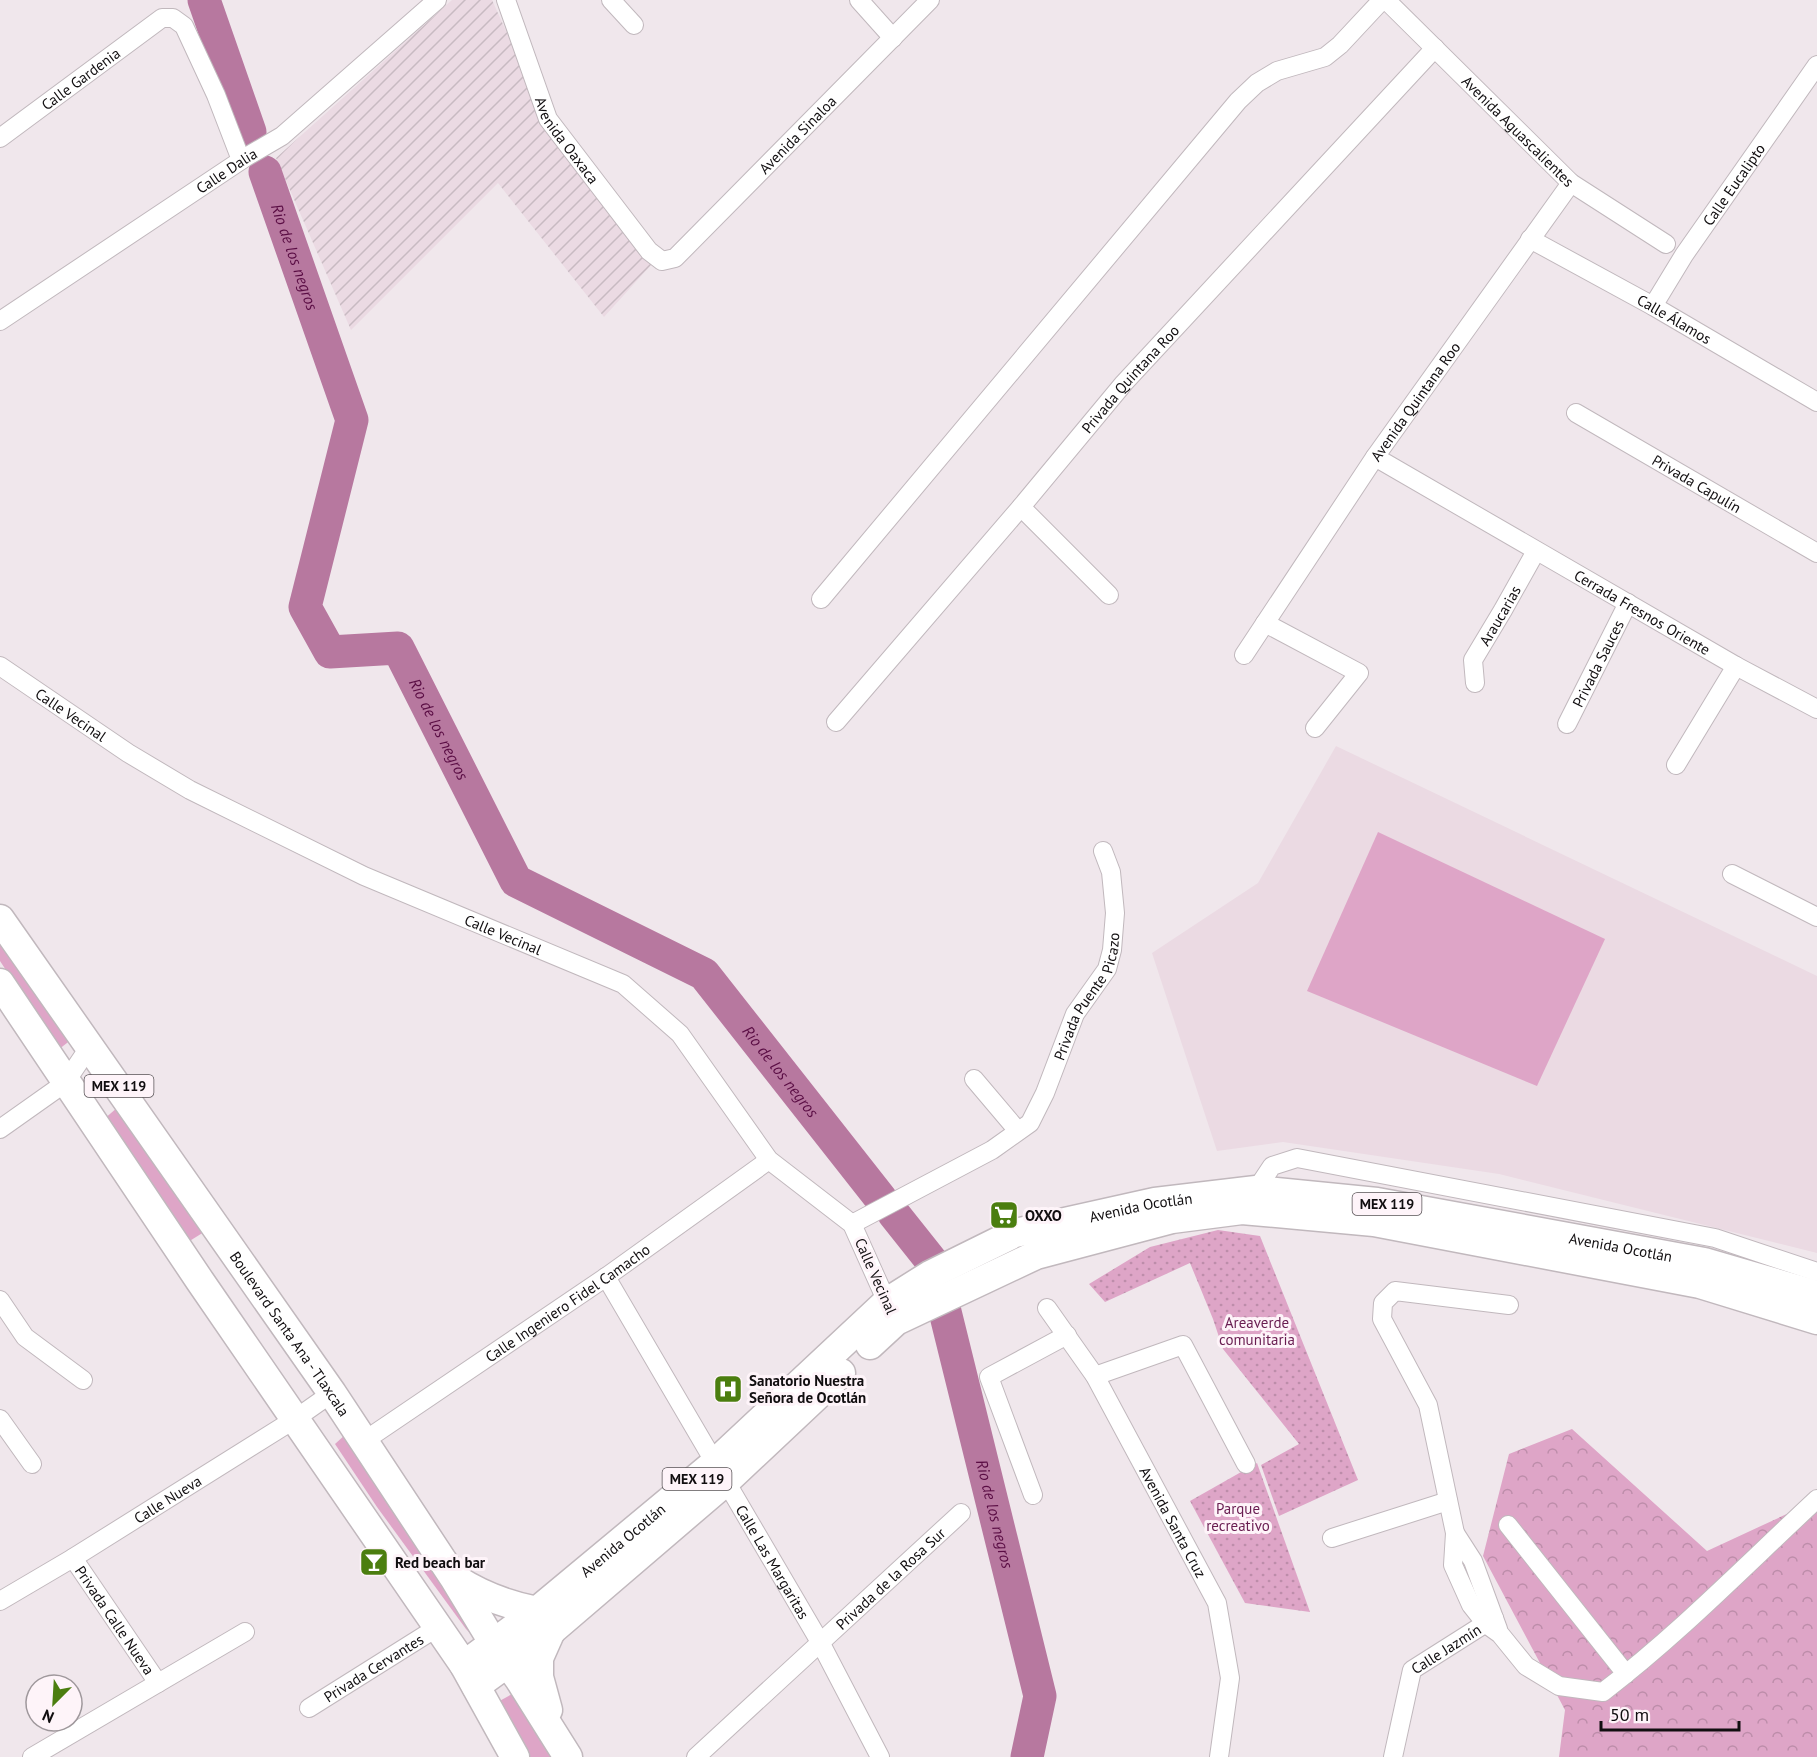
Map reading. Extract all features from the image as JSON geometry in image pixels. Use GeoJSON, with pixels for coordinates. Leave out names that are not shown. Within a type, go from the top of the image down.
{"type":"FeatureCollection","features":[{"type":"Feature","properties":{"kind":"main road","name":"Boulevard Santa Ana - Tlaxcala"},"geometry":{"type":"LineString","coordinates":[[0,919],[332,1393],[562,1746]]}},
{"type":"Feature","properties":{"kind":"main road","name":"MEX 119"},"geometry":{"type":"LineString","coordinates":[[0,983],[65,1083],[470,1675],[514,1757]]}},
{"type":"Feature","properties":{"kind":"main road","name":"Avenida Ocotlán"},"geometry":{"type":"LineString","coordinates":[[964,1274],[1015,1233],[1155,1202],[1256,1190],[1377,1202],[1704,1262],[1817,1295]]}},
{"type":"Feature","properties":{"kind":"main road","name":"Avenida Ocotlán"},"geometry":{"type":"LineString","coordinates":[[470,1675],[544,1621],[720,1473],[892,1312],[964,1274],[1172,1219],[1242,1210],[1374,1222],[1700,1284],[1817,1320]]}},
{"type":"Feature","properties":{"kind":"main road"},"geometry":{"type":"LineString","coordinates":[[200,1281],[236,1255]]}},
{"type":"Feature","properties":{"kind":"main road"},"geometry":{"type":"LineString","coordinates":[[454,1578],[479,1594],[544,1621],[539,1677],[562,1746]]}},
{"type":"Feature","properties":{"kind":"street","name":"Calle Dalia"},"geometry":{"type":"LineString","coordinates":[[0,321],[241,160],[282,136],[437,0]]}},
{"type":"Feature","properties":{"kind":"street","name":"Avenida Oaxaca"},"geometry":{"type":"LineString","coordinates":[[506,0],[548,119],[649,251],[662,261]]}},
{"type":"Feature","properties":{"kind":"street"},"geometry":{"type":"LineString","coordinates":[[611,0],[634,25]]}},
{"type":"Feature","properties":{"kind":"street"},"geometry":{"type":"LineString","coordinates":[[859,0],[893,38]]}},
{"type":"Feature","properties":{"kind":"street","name":"Avenida Sinaloa"},"geometry":{"type":"LineString","coordinates":[[662,261],[675,258],[930,0]]}},
{"type":"Feature","properties":{"kind":"street"},"geometry":{"type":"LineString","coordinates":[[821,599],[1238,101],[1257,83],[1276,71],[1325,57],[1384,0]]}},
{"type":"Feature","properties":{"kind":"street","name":"Avenida Aguascalientes"},"geometry":{"type":"LineString","coordinates":[[1384,0],[1571,183],[1666,244]]}},
{"type":"Feature","properties":{"kind":"street","name":"Calle Gardenia"},"geometry":{"type":"LineString","coordinates":[[0,138],[162,18],[173,18],[184,26],[216,95],[241,160]]}},
{"type":"Feature","properties":{"kind":"street","name":"Privada Quintana Roo"},"geometry":{"type":"LineString","coordinates":[[836,722],[1124,383],[1435,48]]}},
{"type":"Feature","properties":{"kind":"street","name":"Calle Eucalipto"},"geometry":{"type":"LineString","coordinates":[[1653,306],[1684,255],[1811,85],[1817,65]]}},
{"type":"Feature","properties":{"kind":"street","name":"Avenida Quintana Roo"},"geometry":{"type":"LineString","coordinates":[[1244,655],[1375,457],[1571,183]]}},
{"type":"Feature","properties":{"kind":"street","name":"Calle Álamos"},"geometry":{"type":"LineString","coordinates":[[1530,239],[1653,306],[1817,402]]}},
{"type":"Feature","properties":{"kind":"street","name":"Privada Capulín"},"geometry":{"type":"LineString","coordinates":[[1576,413],[1817,554]]}},
{"type":"Feature","properties":{"kind":"street","name":"Cerrada Fresnos Oriente"},"geometry":{"type":"LineString","coordinates":[[1375,457],[1736,666],[1817,709]]}},
{"type":"Feature","properties":{"kind":"street"},"geometry":{"type":"LineString","coordinates":[[1021,507],[1109,595]]}},
{"type":"Feature","properties":{"kind":"street","name":"Araucarias"},"geometry":{"type":"LineString","coordinates":[[1475,683],[1473,660],[1536,551]]}},
{"type":"Feature","properties":{"kind":"street","name":"Privada Sauces"},"geometry":{"type":"LineString","coordinates":[[1567,723],[1628,603]]}},
{"type":"Feature","properties":{"kind":"street"},"geometry":{"type":"LineString","coordinates":[[1265,623],[1359,674],[1315,728]]}},
{"type":"Feature","properties":{"kind":"street","name":"Calle Vecinal"},"geometry":{"type":"LineString","coordinates":[[0,666],[128,753],[190,790],[364,876],[623,984],[680,1034],[769,1160],[852,1224],[892,1312]]}},
{"type":"Feature","properties":{"kind":"street"},"geometry":{"type":"LineString","coordinates":[[1676,765],[1736,666]]}},
{"type":"Feature","properties":{"kind":"street","name":"Privada Puente Picazo"},"geometry":{"type":"LineString","coordinates":[[852,1224],[992,1150],[1029,1123],[1045,1094],[1075,1014],[1107,969],[1113,950],[1115,913],[1112,872],[1103,851]]}},
{"type":"Feature","properties":{"kind":"street"},"geometry":{"type":"LineString","coordinates":[[1732,874],[1817,917]]}},
{"type":"Feature","properties":{"kind":"street"},"geometry":{"type":"LineString","coordinates":[[0,1129],[65,1083],[90,1046]]}},
{"type":"Feature","properties":{"kind":"street"},"geometry":{"type":"LineString","coordinates":[[974,1079],[1018,1131]]}},
{"type":"Feature","properties":{"kind":"street"},"geometry":{"type":"LineString","coordinates":[[1256,1190],[1272,1166],[1297,1158],[1715,1238],[1817,1272]]}},
{"type":"Feature","properties":{"kind":"street","name":"Calle Ingeniero Fidel Camacho"},"geometry":{"type":"LineString","coordinates":[[364,1441],[606,1277],[769,1160]]}},
{"type":"Feature","properties":{"kind":"street","name":"Calle Las Margaritas"},"geometry":{"type":"LineString","coordinates":[[606,1277],[820,1642],[880,1757]]}},
{"type":"Feature","properties":{"kind":"street"},"geometry":{"type":"LineString","coordinates":[[1509,1305],[1395,1292],[1383,1303],[1382,1319],[1428,1405],[1455,1533],[1454,1565],[1458,1576],[1472,1605],[1493,1625],[1526,1666],[1559,1686],[1603,1692],[1707,1603],[1817,1499]]}},
{"type":"Feature","properties":{"kind":"street"},"geometry":{"type":"LineString","coordinates":[[0,1300],[25,1337],[83,1380]]}},
{"type":"Feature","properties":{"kind":"street","name":"Avenida Santa Cruz"},"geometry":{"type":"LineString","coordinates":[[1047,1308],[1095,1376],[1217,1603],[1230,1678],[1219,1757]]}},
{"type":"Feature","properties":{"kind":"street"},"geometry":{"type":"LineString","coordinates":[[1034,1495],[989,1377],[1067,1335]]}},
{"type":"Feature","properties":{"kind":"street"},"geometry":{"type":"LineString","coordinates":[[1095,1376],[1183,1345],[1246,1464]]}},
{"type":"Feature","properties":{"kind":"street","name":"Calle Nueva"},"geometry":{"type":"LineString","coordinates":[[0,1601],[295,1419],[332,1393]]}},
{"type":"Feature","properties":{"kind":"street"},"geometry":{"type":"LineString","coordinates":[[0,1419],[32,1464]]}},
{"type":"Feature","properties":{"kind":"street"},"geometry":{"type":"LineString","coordinates":[[1332,1538],[1448,1501]]}},
{"type":"Feature","properties":{"kind":"street","name":"Privada de la Rosa Sur"},"geometry":{"type":"LineString","coordinates":[[696,1757],[961,1513]]}},
{"type":"Feature","properties":{"kind":"street"},"geometry":{"type":"LineString","coordinates":[[1508,1525],[1626,1674]]}},
{"type":"Feature","properties":{"kind":"street"},"geometry":{"type":"LineString","coordinates":[[1455,1533],[1476,1569],[1493,1625]]}},
{"type":"Feature","properties":{"kind":"street","name":"Privada Calle Nueva"},"geometry":{"type":"LineString","coordinates":[[73,1558],[158,1683]]}},
{"type":"Feature","properties":{"kind":"street"},"geometry":{"type":"LineString","coordinates":[[1458,1576],[1476,1569]]}},
{"type":"Feature","properties":{"kind":"street","name":"Calle Jazmín"},"geometry":{"type":"LineString","coordinates":[[1393,1757],[1412,1670],[1493,1625]]}},
{"type":"Feature","properties":{"kind":"street","name":"Privada Cervantes"},"geometry":{"type":"LineString","coordinates":[[309,1708],[438,1627]]}},
{"type":"Feature","properties":{"kind":"street"},"geometry":{"type":"LineString","coordinates":[[32,1757],[245,1632]]}},
{"type":"Feature","properties":{"kind":"shaded area"},"geometry":{"type":"Polygon","coordinates":[[[452,0],[492,0],[551,130],[652,264],[604,317],[498,183],[351,330],[276,158],[452,0]]]}},
{"type":"Feature","properties":{"kind":"shaded area"},"geometry":{"type":"Polygon","coordinates":[[[1336,746],[1817,976],[1817,1253],[1499,1174],[1283,1142],[1217,1151],[1152,953],[1258,883],[1336,746]]]}},
{"type":"Feature","properties":{"kind":"green space"},"geometry":{"type":"Polygon","coordinates":[[[1378,832],[1605,939],[1537,1086],[1307,991],[1378,832]]]}},
{"type":"Feature","properties":{"kind":"green space"},"geometry":{"type":"Polygon","coordinates":[[[0,937],[72,1039],[58,1050],[0,961],[0,937]]]}},
{"type":"Feature","properties":{"kind":"green space"},"geometry":{"type":"Polygon","coordinates":[[[118,1107],[204,1232],[188,1242],[103,1120],[118,1107]]]}},
{"type":"Feature","properties":{"kind":"green space","name":"Areaverde comunitaria"},"geometry":{"type":"Polygon","coordinates":[[[1218,1230],[1260,1236],[1358,1480],[1279,1516],[1261,1465],[1299,1444],[1223,1349],[1190,1263],[1105,1302],[1089,1284],[1150,1247],[1218,1230]]]}},
{"type":"Feature","properties":{"kind":"green space"},"geometry":{"type":"Polygon","coordinates":[[[1572,1429],[1707,1551],[1817,1500],[1817,1757],[1559,1757],[1565,1710],[1483,1556],[1509,1454],[1572,1429]]]}},
{"type":"Feature","properties":{"kind":"green space"},"geometry":{"type":"Polygon","coordinates":[[[346,1434],[477,1634],[472,1635],[466,1629],[377,1507],[335,1444],[346,1434]]]}},
{"type":"Feature","properties":{"kind":"green space","name":"Parque recreativo"},"geometry":{"type":"Polygon","coordinates":[[[1257,1463],[1310,1612],[1245,1603],[1190,1501],[1257,1463]]]}},
{"type":"Feature","properties":{"kind":"green space"},"geometry":{"type":"Polygon","coordinates":[[[514,1693],[552,1757],[526,1757],[494,1704],[514,1693]]]}},
{"type":"Feature","properties":{"kind":"waterway","name":"Rio de los negros"},"geometry":{"type":"LineString","coordinates":[[204,0],[250,132]]}},
{"type":"Feature","properties":{"kind":"waterway","name":"Rio de los negros"},"geometry":{"type":"LineString","coordinates":[[265,172],[352,420],[305,607],[330,652],[398,648],[516,881],[704,974],[881,1199]]}},
{"type":"Feature","properties":{"kind":"waterway","name":"Rio de los negros"},"geometry":{"type":"LineString","coordinates":[[894,1214],[933,1263],[1040,1696],[1027,1757]]}},
{"type":"Feature","properties":{"kind":"place","name":"OXXO"},"geometry":{"type":"Point","coordinates":[1004,1215]}},
{"type":"Feature","properties":{"kind":"place","name":"Sanatorio Nuestra Señora de Ocotlán"},"geometry":{"type":"Point","coordinates":[728,1389]}},
{"type":"Feature","properties":{"kind":"place","name":"Red beach bar"},"geometry":{"type":"Point","coordinates":[374,1562]}}]}
